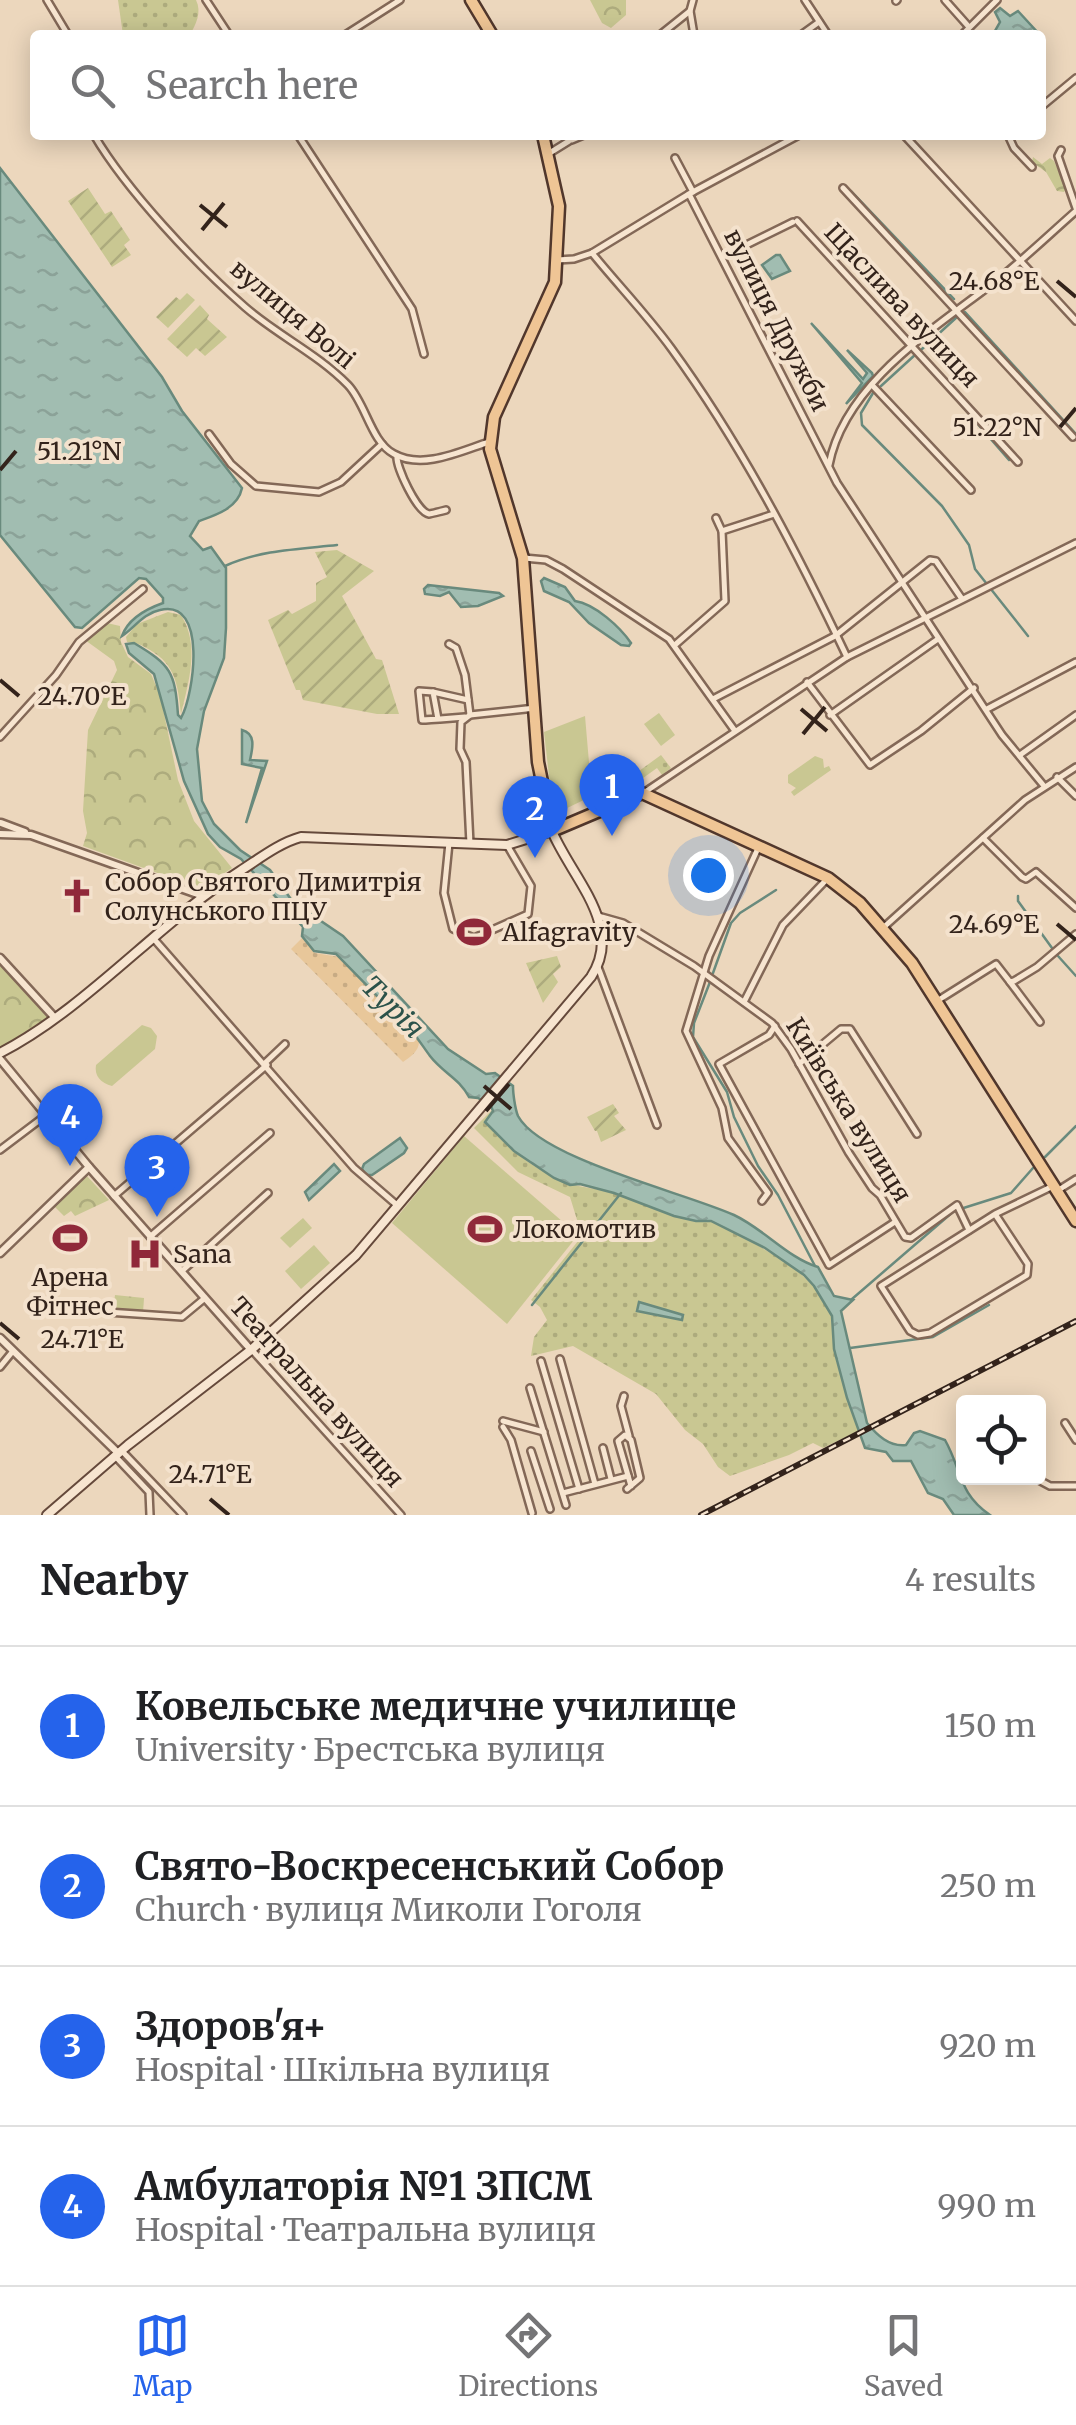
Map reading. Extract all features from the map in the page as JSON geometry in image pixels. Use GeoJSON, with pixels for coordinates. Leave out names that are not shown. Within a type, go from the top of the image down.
{"type":"FeatureCollection","features":[{"type":"Feature","properties":{"kind":"main road"},"geometry":{"type":"LineString","coordinates":[[471,0],[489,30]]}},
{"type":"Feature","properties":{"kind":"main road"},"geometry":{"type":"LineString","coordinates":[[47,1515],[118,1453],[251,1350],[356,1255],[598,966],[604,942],[598,916],[552,831],[538,762],[523,558],[489,442],[494,417],[552,294],[558,260],[559,206],[544,140]]}},
{"type":"Feature","properties":{"kind":"main road"},"geometry":{"type":"LineString","coordinates":[[0,1056],[55,1018],[203,896],[282,844],[301,837],[506,845],[552,831],[642,793],[828,878],[860,903],[884,927],[938,1001],[1076,1221]]}},
{"type":"Feature","properties":{"kind":"street"},"geometry":{"type":"LineString","coordinates":[[47,0],[65,30]]}},
{"type":"Feature","properties":{"kind":"street"},"geometry":{"type":"LineString","coordinates":[[206,0],[226,30]]}},
{"type":"Feature","properties":{"kind":"street"},"geometry":{"type":"LineString","coordinates":[[353,30],[400,0]]}},
{"type":"Feature","properties":{"kind":"street"},"geometry":{"type":"LineString","coordinates":[[693,0],[690,11],[693,30]]}},
{"type":"Feature","properties":{"kind":"street"},"geometry":{"type":"LineString","coordinates":[[805,0],[825,30]]}},
{"type":"Feature","properties":{"kind":"street"},"geometry":{"type":"LineString","coordinates":[[945,0],[970,27]]}},
{"type":"Feature","properties":{"kind":"street"},"geometry":{"type":"LineString","coordinates":[[967,30],[996,0]]}},
{"type":"Feature","properties":{"kind":"street"},"geometry":{"type":"LineString","coordinates":[[666,30],[690,11]]}},
{"type":"Feature","properties":{"kind":"street"},"geometry":{"type":"LineString","coordinates":[[808,30],[819,22]]}},
{"type":"Feature","properties":{"kind":"street"},"geometry":{"type":"LineString","coordinates":[[1046,103],[1076,78]]}},
{"type":"Feature","properties":{"kind":"street","name":"вулиця Волі"},"geometry":{"type":"LineString","coordinates":[[97,140],[151,209],[232,294],[347,384],[382,444],[397,456]]}},
{"type":"Feature","properties":{"kind":"street"},"geometry":{"type":"LineString","coordinates":[[301,140],[412,309],[424,354]]}},
{"type":"Feature","properties":{"kind":"street"},"geometry":{"type":"LineString","coordinates":[[548,154],[568,140]]}},
{"type":"Feature","properties":{"kind":"street"},"geometry":{"type":"LineString","coordinates":[[558,260],[592,253],[790,140]]}},
{"type":"Feature","properties":{"kind":"street"},"geometry":{"type":"LineString","coordinates":[[909,140],[1076,321]]}},
{"type":"Feature","properties":{"kind":"street"},"geometry":{"type":"LineString","coordinates":[[1010,140],[1032,167]]}},
{"type":"Feature","properties":{"kind":"street"},"geometry":{"type":"LineString","coordinates":[[829,465],[850,413],[872,385],[956,308],[1019,262],[1076,210],[1058,156],[1062,150]]}},
{"type":"Feature","properties":{"kind":"street","name":"вулиця Дружби"},"geometry":{"type":"LineString","coordinates":[[675,158],[837,483],[1002,735],[1044,786]]}},
{"type":"Feature","properties":{"kind":"street"},"geometry":{"type":"LineString","coordinates":[[843,188],[1074,437]]}},
{"type":"Feature","properties":{"kind":"street","name":"Щаслива вулиця"},"geometry":{"type":"LineString","coordinates":[[722,257],[795,221],[1018,462]]}},
{"type":"Feature","properties":{"kind":"street"},"geometry":{"type":"LineString","coordinates":[[592,253],[674,351],[774,514],[847,656]]}},
{"type":"Feature","properties":{"kind":"street"},"geometry":{"type":"LineString","coordinates":[[872,385],[971,490]]}},
{"type":"Feature","properties":{"kind":"street"},"geometry":{"type":"LineString","coordinates":[[209,434],[230,464],[256,486],[289,490],[330,489],[382,444]]}},
{"type":"Feature","properties":{"kind":"street"},"geometry":{"type":"LineString","coordinates":[[446,510],[426,514],[422,510],[397,468],[397,456],[430,460],[489,442]]}},
{"type":"Feature","properties":{"kind":"street"},"geometry":{"type":"LineString","coordinates":[[722,532],[774,514]]}},
{"type":"Feature","properties":{"kind":"street"},"geometry":{"type":"LineString","coordinates":[[676,644],[725,601],[722,532],[716,518]]}},
{"type":"Feature","properties":{"kind":"street"},"geometry":{"type":"LineString","coordinates":[[642,793],[847,656],[1076,543]]}},
{"type":"Feature","properties":{"kind":"street"},"geometry":{"type":"LineString","coordinates":[[523,558],[546,560],[564,569],[676,644],[735,730]]}},
{"type":"Feature","properties":{"kind":"street"},"geometry":{"type":"LineString","coordinates":[[713,699],[836,634],[933,559],[962,599]]}},
{"type":"Feature","properties":{"kind":"street"},"geometry":{"type":"LineString","coordinates":[[0,737],[56,676],[79,642],[143,589]]}},
{"type":"Feature","properties":{"kind":"street"},"geometry":{"type":"LineString","coordinates":[[830,715],[938,639]]}},
{"type":"Feature","properties":{"kind":"street"},"geometry":{"type":"LineString","coordinates":[[449,644],[458,652],[468,700],[467,716],[460,727],[460,749],[466,765],[470,844]]}},
{"type":"Feature","properties":{"kind":"street"},"geometry":{"type":"LineString","coordinates":[[987,709],[1076,662]]}},
{"type":"Feature","properties":{"kind":"street"},"geometry":{"type":"LineString","coordinates":[[807,682],[867,765],[974,688]]}},
{"type":"Feature","properties":{"kind":"street"},"geometry":{"type":"LineString","coordinates":[[468,700],[419,691],[420,716],[422,720],[438,719],[534,708]]}},
{"type":"Feature","properties":{"kind":"street"},"geometry":{"type":"LineString","coordinates":[[433,692],[438,719]]}},
{"type":"Feature","properties":{"kind":"street"},"geometry":{"type":"LineString","coordinates":[[1020,755],[1076,715]]}},
{"type":"Feature","properties":{"kind":"street"},"geometry":{"type":"LineString","coordinates":[[884,927],[1044,786],[1076,767]]}},
{"type":"Feature","properties":{"kind":"street"},"geometry":{"type":"LineString","coordinates":[[1057,777],[1076,796]]}},
{"type":"Feature","properties":{"kind":"street"},"geometry":{"type":"LineString","coordinates":[[31,834],[0,833],[1,822],[203,896]]}},
{"type":"Feature","properties":{"kind":"street"},"geometry":{"type":"LineString","coordinates":[[983,838],[1022,877],[1026,879],[1036,872],[1076,908]]}},
{"type":"Feature","properties":{"kind":"street"},"geometry":{"type":"LineString","coordinates":[[449,843],[445,904],[453,930],[474,938],[528,914],[531,886],[506,845]]}},
{"type":"Feature","properties":{"kind":"street"},"geometry":{"type":"LineString","coordinates":[[760,844],[718,934],[689,1019],[687,1037],[718,1097],[735,1150],[768,1193],[762,1200]]}},
{"type":"Feature","properties":{"kind":"street"},"geometry":{"type":"LineString","coordinates":[[744,1002],[783,925],[828,878]]}},
{"type":"Feature","properties":{"kind":"street","name":"Київська вулиця"},"geometry":{"type":"LineString","coordinates":[[598,916],[623,923],[704,972],[775,1026],[849,1154],[905,1237],[911,1238],[946,1210],[959,1209],[969,1230]]}},
{"type":"Feature","properties":{"kind":"street"},"geometry":{"type":"LineString","coordinates":[[1010,982],[1037,967],[1076,934]]}},
{"type":"Feature","properties":{"kind":"street"},"geometry":{"type":"LineString","coordinates":[[152,937],[354,1168],[398,1206]]}},
{"type":"Feature","properties":{"kind":"street"},"geometry":{"type":"LineString","coordinates":[[0,958],[55,1018]]}},
{"type":"Feature","properties":{"kind":"street"},"geometry":{"type":"LineString","coordinates":[[938,1001],[996,964],[1040,1022]]}},
{"type":"Feature","properties":{"kind":"street"},"geometry":{"type":"LineString","coordinates":[[598,966],[657,1125]]}},
{"type":"Feature","properties":{"kind":"street"},"geometry":{"type":"LineString","coordinates":[[775,1026],[768,1035],[720,1064],[830,1265],[895,1222]]}},
{"type":"Feature","properties":{"kind":"street"},"geometry":{"type":"LineString","coordinates":[[800,1064],[841,1029],[850,1029],[917,1134]]}},
{"type":"Feature","properties":{"kind":"street"},"geometry":{"type":"LineString","coordinates":[[114,1196],[285,1044]]}},
{"type":"Feature","properties":{"kind":"street","name":"Театральна вулиця"},"geometry":{"type":"LineString","coordinates":[[0,1056],[89,1168],[401,1515]]}},
{"type":"Feature","properties":{"kind":"street"},"geometry":{"type":"LineString","coordinates":[[0,1150],[45,1116]]}},
{"type":"Feature","properties":{"kind":"street"},"geometry":{"type":"LineString","coordinates":[[151,1236],[270,1133]]}},
{"type":"Feature","properties":{"kind":"street"},"geometry":{"type":"LineString","coordinates":[[0,1254],[89,1168]]}},
{"type":"Feature","properties":{"kind":"street"},"geometry":{"type":"LineString","coordinates":[[995,1214],[1028,1264],[1027,1275],[930,1333],[910,1331],[880,1286],[995,1214],[1076,1179]]}},
{"type":"Feature","properties":{"kind":"street"},"geometry":{"type":"LineString","coordinates":[[182,1271],[268,1194]]}},
{"type":"Feature","properties":{"kind":"street"},"geometry":{"type":"LineString","coordinates":[[107,1312],[182,1317],[205,1298]]}},
{"type":"Feature","properties":{"kind":"street"},"geometry":{"type":"LineString","coordinates":[[0,1338],[183,1515]]}},
{"type":"Feature","properties":{"kind":"street"},"geometry":{"type":"LineString","coordinates":[[242,1356],[244,1341]]}},
{"type":"Feature","properties":{"kind":"street"},"geometry":{"type":"LineString","coordinates":[[0,1368],[13,1351]]}},
{"type":"Feature","properties":{"kind":"street"},"geometry":{"type":"LineString","coordinates":[[560,1359],[595,1484]]}},
{"type":"Feature","properties":{"kind":"street"},"geometry":{"type":"LineString","coordinates":[[541,1361],[579,1489]]}},
{"type":"Feature","properties":{"kind":"street"},"geometry":{"type":"LineString","coordinates":[[530,1388],[566,1505]]}},
{"type":"Feature","properties":{"kind":"street"},"geometry":{"type":"LineString","coordinates":[[624,1396],[622,1406],[640,1478],[629,1488],[618,1441],[629,1436]]}},
{"type":"Feature","properties":{"kind":"street"},"geometry":{"type":"LineString","coordinates":[[1064,1423],[1076,1440]]}},
{"type":"Feature","properties":{"kind":"street"},"geometry":{"type":"LineString","coordinates":[[532,1512],[503,1424],[544,1432]]}},
{"type":"Feature","properties":{"kind":"street"},"geometry":{"type":"LineString","coordinates":[[603,1448],[611,1480]]}},
{"type":"Feature","properties":{"kind":"street"},"geometry":{"type":"LineString","coordinates":[[531,1451],[550,1509]]}},
{"type":"Feature","properties":{"kind":"street"},"geometry":{"type":"LineString","coordinates":[[118,1453],[150,1492],[150,1515]]}},
{"type":"Feature","properties":{"kind":"street"},"geometry":{"type":"LineString","coordinates":[[562,1494],[628,1476]]}},
{"type":"Feature","properties":{"kind":"street"},"geometry":{"type":"LineString","coordinates":[[1046,1484],[1076,1486]]}},
{"type":"Feature","properties":{"kind":"green space"},"geometry":{"type":"Polygon","coordinates":[[[118,0],[196,0],[198,18],[192,30],[122,30],[118,0]]]}},
{"type":"Feature","properties":{"kind":"green space"},"geometry":{"type":"Polygon","coordinates":[[[590,0],[626,0],[626,15],[611,28],[602,23],[590,0]]]}},
{"type":"Feature","properties":{"kind":"green space"},"geometry":{"type":"Polygon","coordinates":[[[1033,157],[1042,164],[1050,158],[1054,161],[1064,192],[1057,191],[1046,172],[1032,162],[1033,157]]]}},
{"type":"Feature","properties":{"kind":"green space"},"geometry":{"type":"Polygon","coordinates":[[[88,188],[105,214],[111,211],[130,240],[124,245],[131,255],[112,267],[68,201],[88,188]]]}},
{"type":"Feature","properties":{"kind":"green space"},"geometry":{"type":"Polygon","coordinates":[[[187,293],[195,300],[168,328],[156,317],[176,297],[180,300],[187,293]]]}},
{"type":"Feature","properties":{"kind":"green space"},"geometry":{"type":"Polygon","coordinates":[[[200,305],[209,315],[207,319],[227,337],[205,356],[196,348],[187,357],[167,339],[200,305]]]}},
{"type":"Feature","properties":{"kind":"green space"},"geometry":{"type":"Polygon","coordinates":[[[337,550],[374,571],[342,596],[376,659],[382,660],[399,714],[377,714],[303,700],[268,620],[288,610],[292,614],[316,601],[316,583],[327,577],[315,552],[337,550]]]}},
{"type":"Feature","properties":{"kind":"green space"},"geometry":{"type":"Polygon","coordinates":[[[168,612],[181,615],[190,638],[191,663],[181,714],[177,685],[165,662],[139,644],[127,642],[126,637],[137,624],[168,612]]]}},
{"type":"Feature","properties":{"kind":"green space"},"geometry":{"type":"Polygon","coordinates":[[[107,623],[120,626],[121,642],[128,657],[151,674],[160,695],[178,780],[194,821],[232,868],[204,887],[83,846],[87,833],[83,811],[88,730],[117,670],[114,661],[85,640],[107,623]]]}},
{"type":"Feature","properties":{"kind":"green space"},"geometry":{"type":"Polygon","coordinates":[[[659,713],[675,735],[661,746],[644,724],[659,713]]]}},
{"type":"Feature","properties":{"kind":"green space"},"geometry":{"type":"Polygon","coordinates":[[[585,716],[590,774],[600,773],[601,791],[592,792],[592,796],[561,811],[551,793],[544,732],[585,716]]]}},
{"type":"Feature","properties":{"kind":"green space"},"geometry":{"type":"Polygon","coordinates":[[[661,755],[671,768],[662,775],[657,768],[639,781],[643,788],[630,791],[624,782],[661,755]]]}},
{"type":"Feature","properties":{"kind":"green space"},"geometry":{"type":"Polygon","coordinates":[[[815,756],[823,759],[824,768],[829,766],[831,770],[794,796],[791,792],[796,788],[788,783],[788,775],[815,756]]]}},
{"type":"Feature","properties":{"kind":"green space"},"geometry":{"type":"Polygon","coordinates":[[[557,956],[561,967],[553,974],[558,982],[543,1003],[526,963],[557,956]]]}},
{"type":"Feature","properties":{"kind":"green space"},"geometry":{"type":"Polygon","coordinates":[[[0,962],[50,1016],[0,1048],[0,962]]]}},
{"type":"Feature","properties":{"kind":"green space"},"geometry":{"type":"Polygon","coordinates":[[[142,1025],[157,1036],[155,1049],[112,1086],[105,1083],[97,1076],[96,1065],[142,1025]]]}},
{"type":"Feature","properties":{"kind":"green space"},"geometry":{"type":"Polygon","coordinates":[[[613,1104],[619,1113],[614,1116],[626,1130],[601,1142],[587,1117],[613,1104]]]}},
{"type":"Feature","properties":{"kind":"green space"},"geometry":{"type":"Polygon","coordinates":[[[493,1109],[485,1122],[500,1139],[547,1174],[571,1184],[623,1195],[673,1216],[720,1224],[801,1274],[829,1310],[836,1360],[860,1430],[823,1448],[813,1443],[730,1476],[656,1394],[573,1346],[531,1356],[534,1337],[547,1320],[531,1300],[582,1236],[570,1197],[518,1172],[474,1128],[493,1109]]]}},
{"type":"Feature","properties":{"kind":"green space","name":"Локомотив"},"geometry":{"type":"Polygon","coordinates":[[[464,1136],[578,1235],[507,1324],[392,1223],[464,1136]]]}},
{"type":"Feature","properties":{"kind":"green space"},"geometry":{"type":"Polygon","coordinates":[[[86,1175],[109,1200],[75,1216],[71,1211],[64,1216],[54,1206],[86,1175]]]}},
{"type":"Feature","properties":{"kind":"green space"},"geometry":{"type":"Polygon","coordinates":[[[303,1218],[312,1228],[290,1248],[280,1238],[303,1218]]]}},
{"type":"Feature","properties":{"kind":"green space"},"geometry":{"type":"Polygon","coordinates":[[[314,1245],[330,1263],[301,1289],[285,1271],[314,1245]]]}},
{"type":"Feature","properties":{"kind":"green space"},"geometry":{"type":"Polygon","coordinates":[[[115,1295],[144,1298],[143,1313],[113,1310],[115,1295]]]}},
{"type":"Feature","properties":{"kind":"sand"},"geometry":{"type":"Polygon","coordinates":[[[302,938],[315,953],[339,957],[381,1001],[384,1011],[394,1014],[419,1040],[412,1055],[403,1062],[291,949],[302,938]]]}},
{"type":"Feature","properties":{"kind":"water"},"geometry":{"type":"Polygon","coordinates":[[[1000,8],[1010,16],[1018,11],[1035,30],[996,30],[1000,22],[995,12],[1000,8]]]}},
{"type":"Feature","properties":{"kind":"water","name":"Турія"},"geometry":{"type":"Polygon","coordinates":[[[0,168],[162,377],[182,411],[242,488],[231,506],[199,521],[190,536],[203,550],[211,547],[226,568],[224,658],[204,711],[197,749],[202,801],[214,824],[240,850],[270,870],[293,902],[343,936],[448,1049],[513,1086],[518,1116],[532,1132],[584,1160],[734,1215],[796,1257],[818,1267],[834,1296],[853,1300],[841,1311],[867,1423],[894,1444],[906,1445],[920,1431],[945,1440],[956,1464],[956,1485],[964,1485],[990,1515],[954,1515],[943,1499],[928,1493],[911,1461],[893,1461],[886,1452],[865,1448],[834,1349],[832,1316],[804,1275],[765,1248],[711,1221],[674,1216],[614,1193],[570,1185],[514,1151],[485,1122],[493,1111],[491,1106],[469,1097],[336,954],[314,951],[302,936],[303,927],[241,859],[220,847],[208,834],[184,781],[154,674],[129,653],[126,644],[134,643],[169,671],[181,718],[193,671],[191,633],[185,619],[175,610],[160,610],[144,617],[122,636],[138,615],[163,603],[146,579],[139,578],[82,628],[75,627],[0,535],[0,168]]]}},
{"type":"Feature","properties":{"kind":"water"},"geometry":{"type":"Polygon","coordinates":[[[780,255],[790,271],[772,279],[762,265],[780,255]]]}},
{"type":"Feature","properties":{"kind":"water"},"geometry":{"type":"Polygon","coordinates":[[[811,323],[863,379],[867,373],[847,350],[872,373],[846,404],[862,383],[811,323]]]}},
{"type":"Feature","properties":{"kind":"water"},"geometry":{"type":"Polygon","coordinates":[[[544,578],[565,587],[575,601],[606,617],[631,643],[629,646],[621,645],[589,623],[569,602],[544,591],[544,578]]]}},
{"type":"Feature","properties":{"kind":"water"},"geometry":{"type":"Polygon","coordinates":[[[428,585],[503,596],[478,606],[461,607],[449,592],[440,596],[425,594],[428,585]]]}},
{"type":"Feature","properties":{"kind":"water"},"geometry":{"type":"Polygon","coordinates":[[[242,730],[252,739],[250,760],[267,761],[246,823],[262,768],[242,764],[242,730]]]}},
{"type":"Feature","properties":{"kind":"water"},"geometry":{"type":"Polygon","coordinates":[[[400,1138],[407,1148],[404,1153],[372,1175],[366,1175],[364,1164],[400,1138]]]}},
{"type":"Feature","properties":{"kind":"water"},"geometry":{"type":"Polygon","coordinates":[[[334,1164],[340,1171],[309,1200],[305,1192],[334,1164]]]}},
{"type":"Feature","properties":{"kind":"water"},"geometry":{"type":"Polygon","coordinates":[[[639,1302],[683,1315],[682,1320],[637,1311],[639,1302]]]}},
{"type":"Feature","properties":{"kind":"waterway"},"geometry":{"type":"LineString","coordinates":[[851,191],[954,299]]}},
{"type":"Feature","properties":{"kind":"waterway"},"geometry":{"type":"LineString","coordinates":[[965,312],[1076,434]]}},
{"type":"Feature","properties":{"kind":"waterway"},"geometry":{"type":"LineString","coordinates":[[922,349],[957,317]]}},
{"type":"Feature","properties":{"kind":"waterway"},"geometry":{"type":"LineString","coordinates":[[881,386],[916,354]]}},
{"type":"Feature","properties":{"kind":"waterway"},"geometry":{"type":"LineString","coordinates":[[935,375],[1009,460]]}},
{"type":"Feature","properties":{"kind":"waterway"},"geometry":{"type":"LineString","coordinates":[[873,393],[861,413],[862,425],[942,506],[969,545],[975,569],[1028,636]]}},
{"type":"Feature","properties":{"kind":"waterway"},"geometry":{"type":"LineString","coordinates":[[225,566],[266,553],[337,545]]}},
{"type":"Feature","properties":{"kind":"waterway"},"geometry":{"type":"LineString","coordinates":[[713,973],[731,923],[776,890]]}},
{"type":"Feature","properties":{"kind":"waterway"},"geometry":{"type":"LineString","coordinates":[[1018,896],[1052,948]]}},
{"type":"Feature","properties":{"kind":"waterway"},"geometry":{"type":"LineString","coordinates":[[1058,956],[1076,976]]}},
{"type":"Feature","properties":{"kind":"waterway"},"geometry":{"type":"LineString","coordinates":[[710,982],[694,1023],[693,1037],[727,1092],[734,1117],[758,1166],[778,1195],[815,1266]]}},
{"type":"Feature","properties":{"kind":"waterway"},"geometry":{"type":"LineString","coordinates":[[1045,1157],[1076,1126]]}},
{"type":"Feature","properties":{"kind":"waterway"},"geometry":{"type":"LineString","coordinates":[[852,1299],[954,1211],[1011,1193],[1033,1168]]}},
{"type":"Feature","properties":{"kind":"waterway"},"geometry":{"type":"LineString","coordinates":[[532,1305],[621,1193]]}},
{"type":"Feature","properties":{"kind":"waterway"},"geometry":{"type":"LineString","coordinates":[[850,1348],[933,1337],[989,1305]]}},
{"type":"Feature","properties":{"kind":"railway"},"geometry":{"type":"LineString","coordinates":[[701,1515],[1076,1321]]}},
{"type":"Feature","properties":{"kind":"place","name":"Ковельське медичне училище"},"geometry":{"type":"Point","coordinates":[612,836]}},
{"type":"Feature","properties":{"kind":"place","name":"Свято-Воскресенський Собор"},"geometry":{"type":"Point","coordinates":[535,858]}},
{"type":"Feature","properties":{"kind":"place","name":"Собор Святого Димитрія Солунського ПЦУ"},"geometry":{"type":"Point","coordinates":[77,896]}},
{"type":"Feature","properties":{"kind":"place","name":"Alfagravity"},"geometry":{"type":"Point","coordinates":[474,932]}},
{"type":"Feature","properties":{"kind":"place","name":"Амбулаторія №1 ЗПСМ"},"geometry":{"type":"Point","coordinates":[70,1166]}},
{"type":"Feature","properties":{"kind":"place","name":"Здоров'я+"},"geometry":{"type":"Point","coordinates":[157,1217]}},
{"type":"Feature","properties":{"kind":"place","name":"Локомотив"},"geometry":{"type":"Point","coordinates":[485,1229]}},
{"type":"Feature","properties":{"kind":"place","name":"Арена Фітнес"},"geometry":{"type":"Point","coordinates":[70,1238]}},
{"type":"Feature","properties":{"kind":"place","name":"Sana"},"geometry":{"type":"Point","coordinates":[145,1254]}}]}
